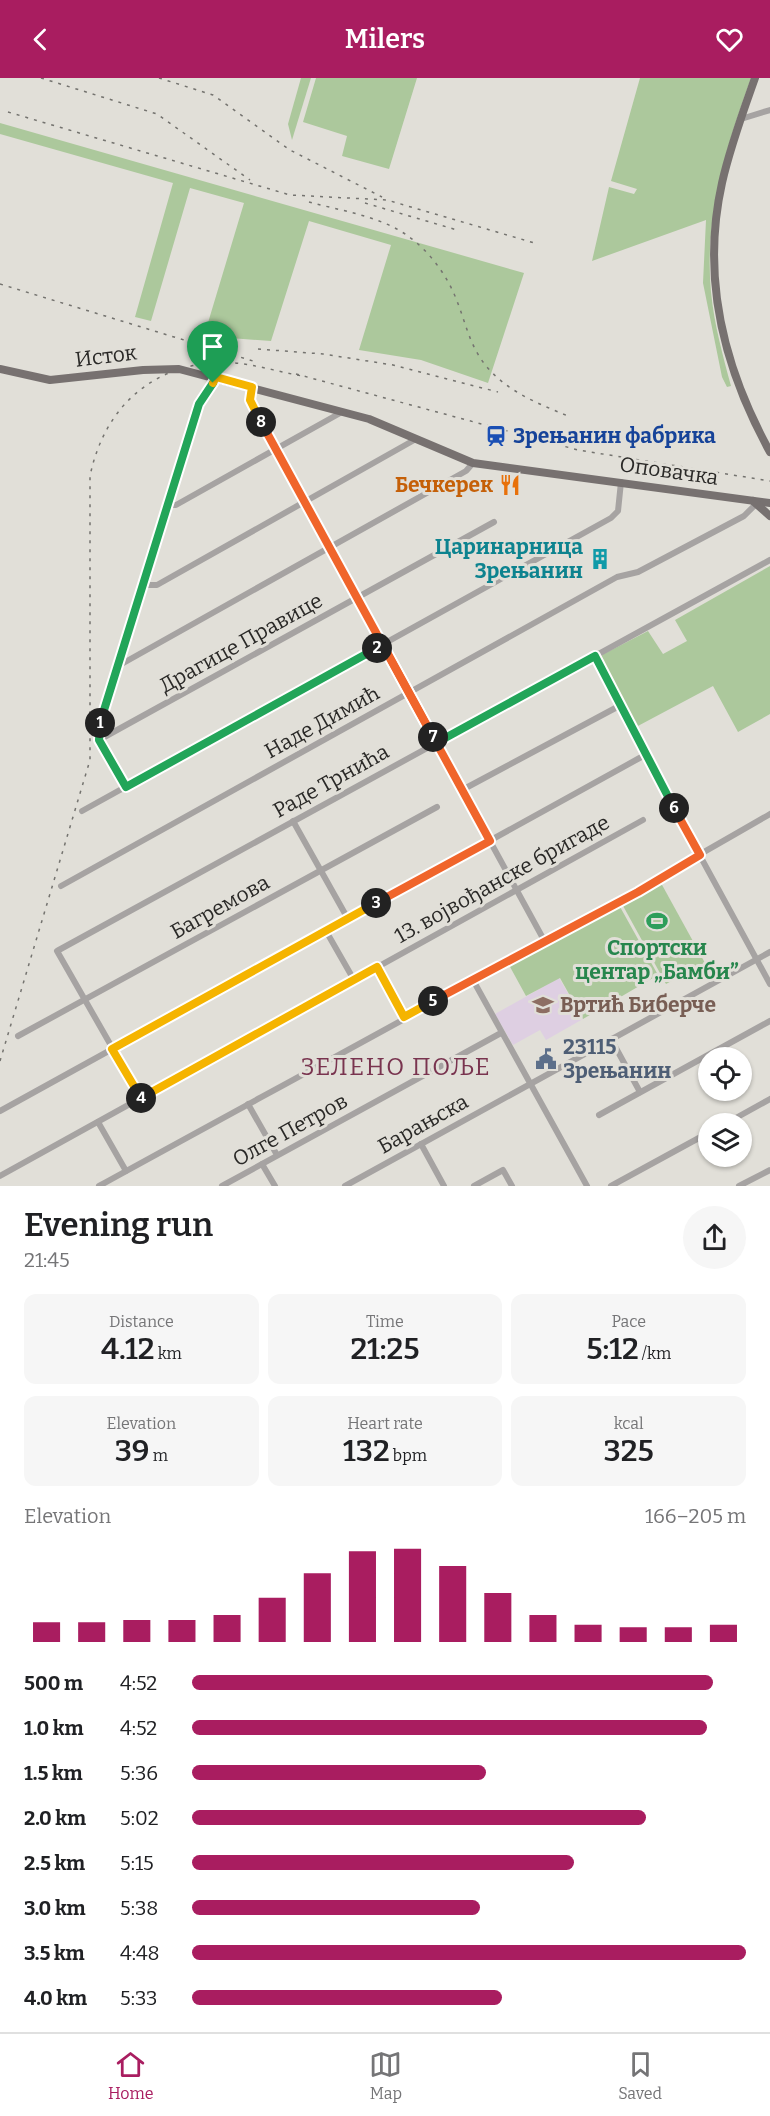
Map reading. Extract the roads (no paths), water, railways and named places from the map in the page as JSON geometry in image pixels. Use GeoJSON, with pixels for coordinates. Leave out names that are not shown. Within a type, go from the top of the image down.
{"type":"FeatureCollection","features":[{"type":"Feature","properties":{"kind":"main road"},"geometry":{"type":"LineString","coordinates":[[755,78],[741,119],[718,206],[714,249],[716,290],[722,332],[732,370],[747,408],[769,450]]}},
{"type":"Feature","properties":{"kind":"main road","name":"Исток"},"geometry":{"type":"LineString","coordinates":[[0,369],[50,380],[162,368],[216,377],[343,411]]}},
{"type":"Feature","properties":{"kind":"main road","name":"Оповачка"},"geometry":{"type":"LineString","coordinates":[[343,411],[369,418],[474,463],[770,503]]}},
{"type":"Feature","properties":{"kind":"main road"},"geometry":{"type":"LineString","coordinates":[[754,502],[770,516]]}},
{"type":"Feature","properties":{"kind":"street"},"geometry":{"type":"LineString","coordinates":[[741,119],[770,110]]}},
{"type":"Feature","properties":{"kind":"street"},"geometry":{"type":"LineString","coordinates":[[126,787],[99,740],[100,721],[199,404],[216,377]]}},
{"type":"Feature","properties":{"kind":"street"},"geometry":{"type":"LineString","coordinates":[[252,387],[250,396],[252,405],[545,942]]}},
{"type":"Feature","properties":{"kind":"street"},"geometry":{"type":"LineString","coordinates":[[167,506],[176,505],[343,411]]}},
{"type":"Feature","properties":{"kind":"street"},"geometry":{"type":"LineString","coordinates":[[143,585],[157,585],[416,439]]}},
{"type":"Feature","properties":{"kind":"street"},"geometry":{"type":"LineString","coordinates":[[118,666],[466,471],[474,463]]}},
{"type":"Feature","properties":{"kind":"street"},"geometry":{"type":"LineString","coordinates":[[82,811],[611,518],[618,511],[621,482]]}},
{"type":"Feature","properties":{"kind":"street","name":"Наде Димић"},"geometry":{"type":"LineString","coordinates":[[61,886],[617,577],[638,572],[744,516],[754,502]]}},
{"type":"Feature","properties":{"kind":"street","name":"Драгице Правице"},"geometry":{"type":"LineString","coordinates":[[99,740],[494,522]]}},
{"type":"Feature","properties":{"kind":"street","name":"Раде Трнића"},"geometry":{"type":"LineString","coordinates":[[141,1098],[57,951],[770,560]]}},
{"type":"Feature","properties":{"kind":"street"},"geometry":{"type":"LineString","coordinates":[[595,656],[645,755],[770,984]]}},
{"type":"Feature","properties":{"kind":"street"},"geometry":{"type":"LineString","coordinates":[[462,790],[621,705]]}},
{"type":"Feature","properties":{"kind":"street"},"geometry":{"type":"LineString","coordinates":[[0,1111],[645,755]]}},
{"type":"Feature","properties":{"kind":"street","name":"Багремова"},"geometry":{"type":"LineString","coordinates":[[18,1036],[438,807]]}},
{"type":"Feature","properties":{"kind":"street"},"geometry":{"type":"LineString","coordinates":[[99,1186],[404,1017],[545,942],[770,814]]}},
{"type":"Feature","properties":{"kind":"street","name":"13. војвођанске бригаде"},"geometry":{"type":"LineString","coordinates":[[0,1176],[643,819]]}},
{"type":"Feature","properties":{"kind":"street"},"geometry":{"type":"LineString","coordinates":[[293,821],[348,919]]}},
{"type":"Feature","properties":{"kind":"street"},"geometry":{"type":"LineString","coordinates":[[326,931],[354,980]]}},
{"type":"Feature","properties":{"kind":"street","name":"Барањска"},"geometry":{"type":"LineString","coordinates":[[345,1186],[770,952]]}},
{"type":"Feature","properties":{"kind":"street"},"geometry":{"type":"LineString","coordinates":[[377,967],[404,1017]]}},
{"type":"Feature","properties":{"kind":"street"},"geometry":{"type":"LineString","coordinates":[[472,980],[587,1186]]}},
{"type":"Feature","properties":{"kind":"street"},"geometry":{"type":"LineString","coordinates":[[599,1115],[770,1021]]}},
{"type":"Feature","properties":{"kind":"street","name":"Олге Петров"},"geometry":{"type":"LineString","coordinates":[[222,1186],[501,1033]]}},
{"type":"Feature","properties":{"kind":"street"},"geometry":{"type":"LineString","coordinates":[[611,1039],[640,1092]]}},
{"type":"Feature","properties":{"kind":"street"},"geometry":{"type":"LineString","coordinates":[[745,1113],[770,1099]]}},
{"type":"Feature","properties":{"kind":"street"},"geometry":{"type":"LineString","coordinates":[[248,1104],[277,1155]]}},
{"type":"Feature","properties":{"kind":"street"},"geometry":{"type":"LineString","coordinates":[[98,1122],[126,1171]]}},
{"type":"Feature","properties":{"kind":"street"},"geometry":{"type":"LineString","coordinates":[[611,1186],[698,1138]]}},
{"type":"Feature","properties":{"kind":"street"},"geometry":{"type":"LineString","coordinates":[[421,1144],[444,1186]]}},
{"type":"Feature","properties":{"kind":"street"},"geometry":{"type":"LineString","coordinates":[[262,1164],[274,1186]]}},
{"type":"Feature","properties":{"kind":"street"},"geometry":{"type":"LineString","coordinates":[[474,1186],[503,1170],[512,1186]]}},
{"type":"Feature","properties":{"kind":"street"},"geometry":{"type":"LineString","coordinates":[[739,1186],[770,1170]]}},
{"type":"Feature","properties":{"kind":"railway"},"geometry":{"type":"LineString","coordinates":[[41,78],[157,114],[250,180]]}},
{"type":"Feature","properties":{"kind":"railway"},"geometry":{"type":"LineString","coordinates":[[159,78],[213,95],[290,150],[382,197]]}},
{"type":"Feature","properties":{"kind":"railway"},"geometry":{"type":"LineString","coordinates":[[8,112],[290,195],[387,200],[538,244]]}},
{"type":"Feature","properties":{"kind":"railway"},"geometry":{"type":"LineString","coordinates":[[309,202],[373,219],[397,229],[416,242],[431,257],[448,282],[472,343],[487,367],[504,384],[535,402],[568,416]]}},
{"type":"Feature","properties":{"kind":"railway"},"geometry":{"type":"LineString","coordinates":[[365,203],[457,230]]}},
{"type":"Feature","properties":{"kind":"railway"},"geometry":{"type":"LineString","coordinates":[[0,284],[253,361]]}},
{"type":"Feature","properties":{"kind":"railway"},"geometry":{"type":"LineString","coordinates":[[258,349],[323,354],[393,365],[498,392]]}},
{"type":"Feature","properties":{"kind":"railway"},"geometry":{"type":"LineString","coordinates":[[0,1061],[90,760],[90,476],[97,450],[108,427],[122,407],[140,390],[160,377],[182,368],[208,363],[235,363],[302,376]]}},
{"type":"Feature","properties":{"kind":"railway"},"geometry":{"type":"LineString","coordinates":[[296,374],[578,450],[770,481]]}},
{"type":"Feature","properties":{"kind":"place","name":"Зрењанин фабрика"},"geometry":{"type":"Point","coordinates":[496,436]}},
{"type":"Feature","properties":{"kind":"place","name":"Бечкерек"},"geometry":{"type":"Point","coordinates":[510,485]}},
{"type":"Feature","properties":{"kind":"place","name":"Царинарница Зрењанин"},"geometry":{"type":"Point","coordinates":[600,559]}},
{"type":"Feature","properties":{"kind":"place","name":"Спортски центар „Бамби”"},"geometry":{"type":"Point","coordinates":[657,921]}},
{"type":"Feature","properties":{"kind":"place","name":"Вртић Биберче"},"geometry":{"type":"Point","coordinates":[543,1005]}},
{"type":"Feature","properties":{"kind":"place","name":"23115 Зрењанин"},"geometry":{"type":"Point","coordinates":[546,1059]}},
{"type":"Feature","properties":{"kind":"district","name":"ЗЕЛЕНО ПОЉЕ"},"geometry":{"type":"Point","coordinates":[396,1067]}}]}
